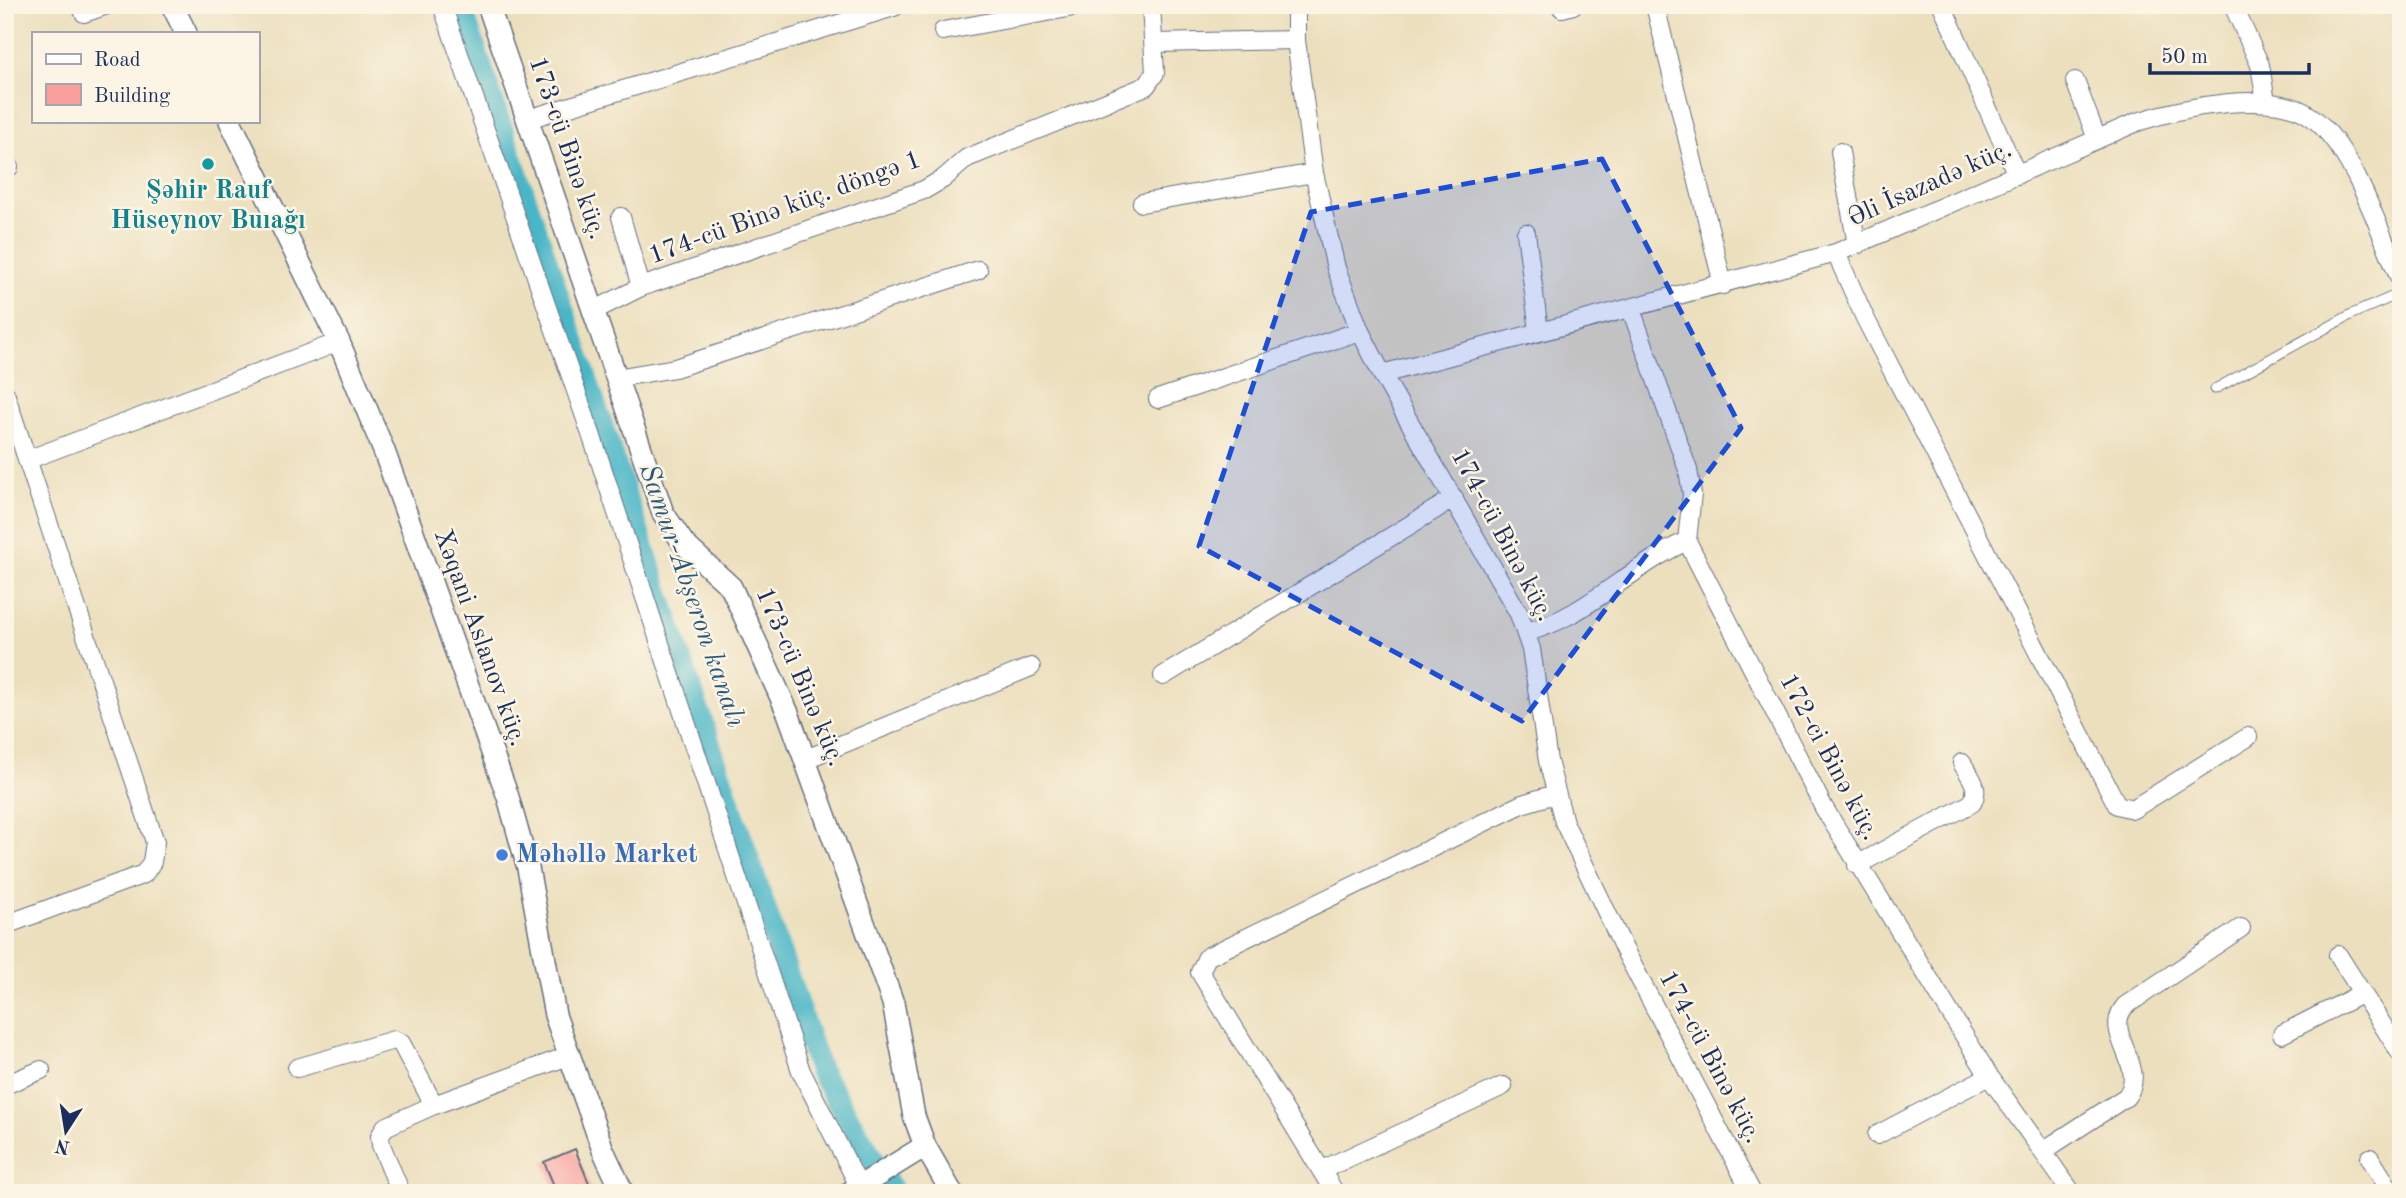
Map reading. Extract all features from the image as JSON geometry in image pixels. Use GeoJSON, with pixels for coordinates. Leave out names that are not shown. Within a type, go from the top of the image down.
{"type":"FeatureCollection","features":[{"type":"Feature","properties":{"kind":"street"},"geometry":{"type":"LineString","coordinates":[[83,13],[107,5]]}},
{"type":"Feature","properties":{"kind":"street"},"geometry":{"type":"LineString","coordinates":[[172,5],[186,32]]}},
{"type":"Feature","properties":{"kind":"street"},"geometry":{"type":"LineString","coordinates":[[442,5],[592,437],[801,1070],[854,1189],[925,1146]]}},
{"type":"Feature","properties":{"kind":"street","name":"173-cü Binə küç."},"geometry":{"type":"LineString","coordinates":[[488,5],[663,513],[684,544],[731,587],[806,758],[893,1003],[907,1090],[925,1146],[952,1193]]}},
{"type":"Feature","properties":{"kind":"street"},"geometry":{"type":"LineString","coordinates":[[943,32],[1084,5]]}},
{"type":"Feature","properties":{"kind":"street","name":"174-cü Binə küç. döngə 1"},"geometry":{"type":"LineString","coordinates":[[593,311],[641,287],[924,191],[967,158],[1146,86],[1155,74],[1151,5]]}},
{"type":"Feature","properties":{"kind":"street","name":"174-cü Binə küç."},"geometry":{"type":"LineString","coordinates":[[1296,5],[1296,40],[1314,173],[1336,268],[1360,331],[1526,632],[1555,794],[1580,860],[1752,1193]]}},
{"type":"Feature","properties":{"kind":"street"},"geometry":{"type":"LineString","coordinates":[[1655,5],[1723,285]]}},
{"type":"Feature","properties":{"kind":"street"},"geometry":{"type":"LineString","coordinates":[[1942,5],[2017,175]]}},
{"type":"Feature","properties":{"kind":"street"},"geometry":{"type":"LineString","coordinates":[[2233,5],[2260,65],[2266,102]]}},
{"type":"Feature","properties":{"kind":"street"},"geometry":{"type":"LineString","coordinates":[[528,119],[894,7]]}},
{"type":"Feature","properties":{"kind":"street"},"geometry":{"type":"LineString","coordinates":[[1154,43],[1296,40]]}},
{"type":"Feature","properties":{"kind":"street"},"geometry":{"type":"LineString","coordinates":[[2075,81],[2097,139]]}},
{"type":"Feature","properties":{"kind":"street","name":"Əli İsazadə küç."},"geometry":{"type":"LineString","coordinates":[[1382,374],[1836,253],[2097,139],[2166,113],[2266,102],[2291,107],[2311,116],[2327,132],[2355,176],[2401,281]]}},
{"type":"Feature","properties":{"kind":"street","name":"Xəqani Aslanov küç."},"geometry":{"type":"LineString","coordinates":[[230,122],[340,342],[384,451],[508,797],[527,868],[555,1015],[568,1056],[623,1193]]}},
{"type":"Feature","properties":{"kind":"street"},"geometry":{"type":"LineString","coordinates":[[1840,152],[1857,245]]}},
{"type":"Feature","properties":{"kind":"street"},"geometry":{"type":"LineString","coordinates":[[1142,203],[1314,173]]}},
{"type":"Feature","properties":{"kind":"street"},"geometry":{"type":"LineString","coordinates":[[621,217],[641,287]]}},
{"type":"Feature","properties":{"kind":"street"},"geometry":{"type":"LineString","coordinates":[[1526,233],[1539,331]]}},
{"type":"Feature","properties":{"kind":"street"},"geometry":{"type":"LineString","coordinates":[[1836,253],[1865,318],[2117,805],[2133,809],[2248,737]]}},
{"type":"Feature","properties":{"kind":"street"},"geometry":{"type":"LineString","coordinates":[[616,378],[675,369],[978,270]]}},
{"type":"Feature","properties":{"kind":"street"},"geometry":{"type":"LineString","coordinates":[[1526,632],[1560,620],[1659,554],[1687,541],[1692,494],[1688,470],[1631,309]]}},
{"type":"Feature","properties":{"kind":"street"},"geometry":{"type":"LineString","coordinates":[[1158,399],[1360,331]]}},
{"type":"Feature","properties":{"kind":"street"},"geometry":{"type":"LineString","coordinates":[[27,460],[340,342]]}},
{"type":"Feature","properties":{"kind":"street"},"geometry":{"type":"LineString","coordinates":[[5,393],[155,842],[152,862],[144,874],[5,925]]}},
{"type":"Feature","properties":{"kind":"street"},"geometry":{"type":"LineString","coordinates":[[1163,676],[1454,498]]}},
{"type":"Feature","properties":{"kind":"street","name":"172-ci Binə küç."},"geometry":{"type":"LineString","coordinates":[[1687,541],[1799,761],[1857,865],[1989,1076],[2072,1193]]}},
{"type":"Feature","properties":{"kind":"street"},"geometry":{"type":"LineString","coordinates":[[806,758],[1031,667]]}},
{"type":"Feature","properties":{"kind":"street"},"geometry":{"type":"LineString","coordinates":[[1857,865],[1972,803],[1977,794],[1976,786],[1962,764]]}},
{"type":"Feature","properties":{"kind":"street"},"geometry":{"type":"LineString","coordinates":[[1335,1193],[1200,972],[1207,957],[1522,804],[1555,794]]}},
{"type":"Feature","properties":{"kind":"street"},"geometry":{"type":"LineString","coordinates":[[2043,1151],[2126,1097],[2134,1088],[2135,1075],[2118,1028],[2119,1014],[2125,1006],[2241,928]]}},
{"type":"Feature","properties":{"kind":"street"},"geometry":{"type":"LineString","coordinates":[[2338,955],[2401,1054]]}},
{"type":"Feature","properties":{"kind":"street"},"geometry":{"type":"LineString","coordinates":[[2282,1034],[2361,994]]}},
{"type":"Feature","properties":{"kind":"street"},"geometry":{"type":"LineString","coordinates":[[297,1068],[394,1040],[401,1043],[434,1105]]}},
{"type":"Feature","properties":{"kind":"street"},"geometry":{"type":"LineString","coordinates":[[401,1193],[381,1145],[380,1136],[385,1127],[434,1105],[568,1056]]}},
{"type":"Feature","properties":{"kind":"street"},"geometry":{"type":"LineString","coordinates":[[5,1084],[41,1070]]}},
{"type":"Feature","properties":{"kind":"street"},"geometry":{"type":"LineString","coordinates":[[1877,1135],[1989,1076]]}},
{"type":"Feature","properties":{"kind":"street"},"geometry":{"type":"LineString","coordinates":[[1322,1170],[1503,1086]]}},
{"type":"Feature","properties":{"kind":"street"},"geometry":{"type":"LineString","coordinates":[[2370,1158],[2392,1193]]}},
{"type":"Feature","properties":{"kind":"lane"},"geometry":{"type":"LineString","coordinates":[[2215,389],[2352,314],[2401,293]]}},
{"type":"Feature","properties":{"kind":"highlighted area"},"geometry":{"type":"Polygon","coordinates":[[[1602,159],[1741,428],[1522,721],[1199,546],[1311,212],[1602,159]]]}},
{"type":"Feature","properties":{"kind":"building"},"geometry":{"type":"Polygon","coordinates":[[[575,1149],[591,1188],[579,1193],[557,1193],[544,1162],[575,1149]]]}},
{"type":"Feature","properties":{"kind":"waterway","name":"Samur-Abşeron kanalı"},"geometry":{"type":"LineString","coordinates":[[460,5],[819,1069],[893,1193]]}},
{"type":"Feature","properties":{"kind":"place","name":"Şəhir Rauf Hüseynov Buıağı"},"geometry":{"type":"Point","coordinates":[208,164]}},
{"type":"Feature","properties":{"kind":"place","name":"Məhəllə Market"},"geometry":{"type":"Point","coordinates":[502,855]}}]}
